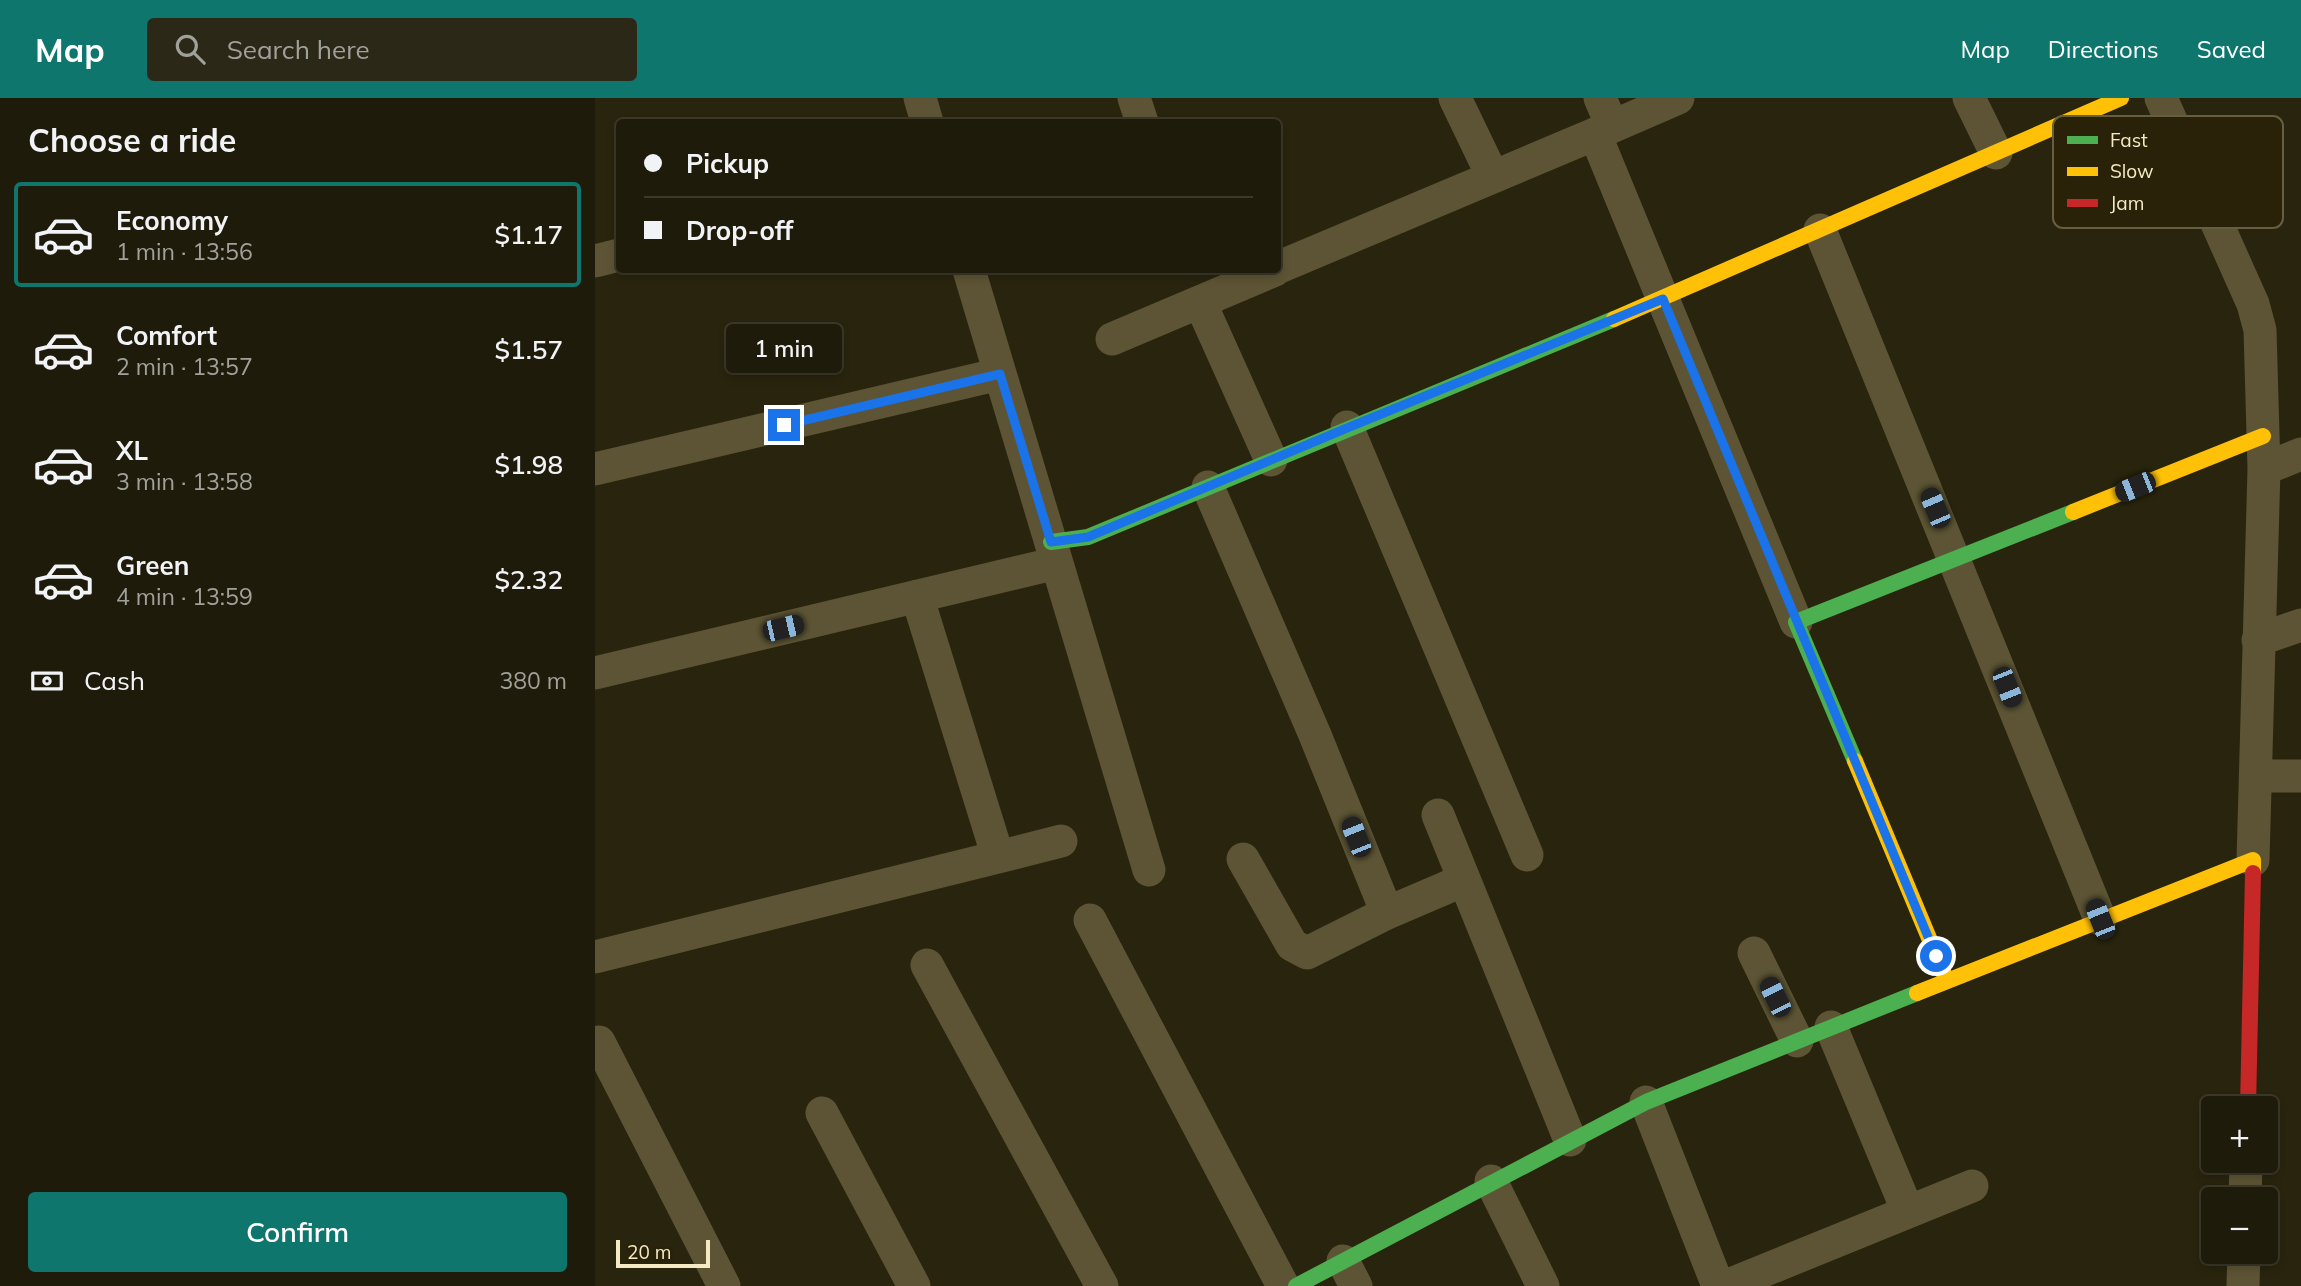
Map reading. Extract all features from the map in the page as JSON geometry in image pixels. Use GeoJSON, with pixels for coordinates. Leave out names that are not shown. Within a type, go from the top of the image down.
{"type":"FeatureCollection","features":[{"type":"Feature","properties":{"kind":"street"},"geometry":{"type":"LineString","coordinates":[[920,98],[926,119]]}},
{"type":"Feature","properties":{"kind":"street"},"geometry":{"type":"LineString","coordinates":[[1134,98],[1141,119]]}},
{"type":"Feature","properties":{"kind":"street"},"geometry":{"type":"LineString","coordinates":[[1455,98],[1493,177]]}},
{"type":"Feature","properties":{"kind":"street"},"geometry":{"type":"LineString","coordinates":[[1281,267],[1493,177],[1602,119],[1678,98]]}},
{"type":"Feature","properties":{"kind":"street"},"geometry":{"type":"LineString","coordinates":[[1969,98],[1996,153]]}},
{"type":"Feature","properties":{"kind":"street"},"geometry":{"type":"LineString","coordinates":[[2080,116],[2121,98]]}},
{"type":"Feature","properties":{"kind":"street"},"geometry":{"type":"LineString","coordinates":[[2161,98],[2169,116]]}},
{"type":"Feature","properties":{"kind":"street"},"geometry":{"type":"LineString","coordinates":[[1602,119],[1663,299],[1947,981]]}},
{"type":"Feature","properties":{"kind":"street"},"geometry":{"type":"LineString","coordinates":[[595,673],[917,596],[1054,553],[1347,428],[1663,299],[2053,128]]}},
{"type":"Feature","properties":{"kind":"street"},"geometry":{"type":"LineString","coordinates":[[2219,228],[2253,304],[2260,330],[2265,469],[2258,640],[2248,1096]]}},
{"type":"Feature","properties":{"kind":"street"},"geometry":{"type":"LineString","coordinates":[[1820,230],[2100,919]]}},
{"type":"Feature","properties":{"kind":"street"},"geometry":{"type":"LineString","coordinates":[[595,261],[616,256]]}},
{"type":"Feature","properties":{"kind":"street"},"geometry":{"type":"LineString","coordinates":[[970,273],[1149,870]]}},
{"type":"Feature","properties":{"kind":"street"},"geometry":{"type":"LineString","coordinates":[[1112,339],[1267,273]]}},
{"type":"Feature","properties":{"kind":"street"},"geometry":{"type":"LineString","coordinates":[[1200,302],[1271,460]]}},
{"type":"Feature","properties":{"kind":"street"},"geometry":{"type":"LineString","coordinates":[[595,469],[1000,374]]}},
{"type":"Feature","properties":{"kind":"street"},"geometry":{"type":"LineString","coordinates":[[1347,428],[1527,855]]}},
{"type":"Feature","properties":{"kind":"street"},"geometry":{"type":"LineString","coordinates":[[1796,622],[2263,436]]}},
{"type":"Feature","properties":{"kind":"street"},"geometry":{"type":"LineString","coordinates":[[2265,469],[2301,454]]}},
{"type":"Feature","properties":{"kind":"street"},"geometry":{"type":"LineString","coordinates":[[1208,487],[1315,735],[1387,913]]}},
{"type":"Feature","properties":{"kind":"street"},"geometry":{"type":"LineString","coordinates":[[917,596],[998,857]]}},
{"type":"Feature","properties":{"kind":"street"},"geometry":{"type":"LineString","coordinates":[[2258,640],[2301,625]]}},
{"type":"Feature","properties":{"kind":"street"},"geometry":{"type":"LineString","coordinates":[[2257,776],[2301,776]]}},
{"type":"Feature","properties":{"kind":"street"},"geometry":{"type":"LineString","coordinates":[[1438,815],[1570,1140]]}},
{"type":"Feature","properties":{"kind":"street"},"geometry":{"type":"LineString","coordinates":[[595,957],[1061,841]]}},
{"type":"Feature","properties":{"kind":"street"},"geometry":{"type":"LineString","coordinates":[[1243,859],[1292,944],[1307,953],[1387,913],[1464,880]]}},
{"type":"Feature","properties":{"kind":"street"},"geometry":{"type":"LineString","coordinates":[[1296,1286],[1350,1273],[1491,1181],[1646,1102],[2253,860]]}},
{"type":"Feature","properties":{"kind":"street"},"geometry":{"type":"LineString","coordinates":[[1090,920],[1283,1286]]}},
{"type":"Feature","properties":{"kind":"street"},"geometry":{"type":"LineString","coordinates":[[1754,953],[1797,1041]]}},
{"type":"Feature","properties":{"kind":"street"},"geometry":{"type":"LineString","coordinates":[[927,965],[1102,1286]]}},
{"type":"Feature","properties":{"kind":"street"},"geometry":{"type":"LineString","coordinates":[[1831,1027],[1908,1212]]}},
{"type":"Feature","properties":{"kind":"street"},"geometry":{"type":"LineString","coordinates":[[599,1042],[724,1286]]}},
{"type":"Feature","properties":{"kind":"street"},"geometry":{"type":"LineString","coordinates":[[1646,1102],[1718,1286]]}},
{"type":"Feature","properties":{"kind":"street"},"geometry":{"type":"LineString","coordinates":[[822,1113],[913,1286]]}},
{"type":"Feature","properties":{"kind":"street"},"geometry":{"type":"LineString","coordinates":[[1491,1181],[1543,1286]]}},
{"type":"Feature","properties":{"kind":"street"},"geometry":{"type":"LineString","coordinates":[[1726,1286],[1972,1186]]}},
{"type":"Feature","properties":{"kind":"street"},"geometry":{"type":"LineString","coordinates":[[2243,1286],[2244,1264]]}},
{"type":"Feature","properties":{"kind":"traffic: fast"},"geometry":{"type":"LineString","coordinates":[[1051,542],[1088,537],[1614,319]]}},
{"type":"Feature","properties":{"kind":"traffic: fast"},"geometry":{"type":"LineString","coordinates":[[1855,761],[1796,622],[2073,512]]}},
{"type":"Feature","properties":{"kind":"traffic: fast"},"geometry":{"type":"LineString","coordinates":[[1296,1286],[1646,1102],[1917,993]]}},
{"type":"Feature","properties":{"kind":"traffic: slow"},"geometry":{"type":"LineString","coordinates":[[2080,116],[2121,98]]}},
{"type":"Feature","properties":{"kind":"traffic: slow"},"geometry":{"type":"LineString","coordinates":[[1614,319],[2053,128]]}},
{"type":"Feature","properties":{"kind":"traffic: slow"},"geometry":{"type":"LineString","coordinates":[[2073,512],[2263,436]]}},
{"type":"Feature","properties":{"kind":"traffic: slow"},"geometry":{"type":"LineString","coordinates":[[1855,761],[1947,981]]}},
{"type":"Feature","properties":{"kind":"traffic: slow"},"geometry":{"type":"LineString","coordinates":[[1917,993],[2253,860],[2253,873]]}},
{"type":"Feature","properties":{"kind":"traffic: jam"},"geometry":{"type":"LineString","coordinates":[[2248,1096],[2253,873]]}},
{"type":"Feature","properties":{"kind":"route"},"geometry":{"type":"LineString","coordinates":[[784,425],[1000,374],[1051,542],[1088,537],[1663,299],[1936,956]]}}]}
